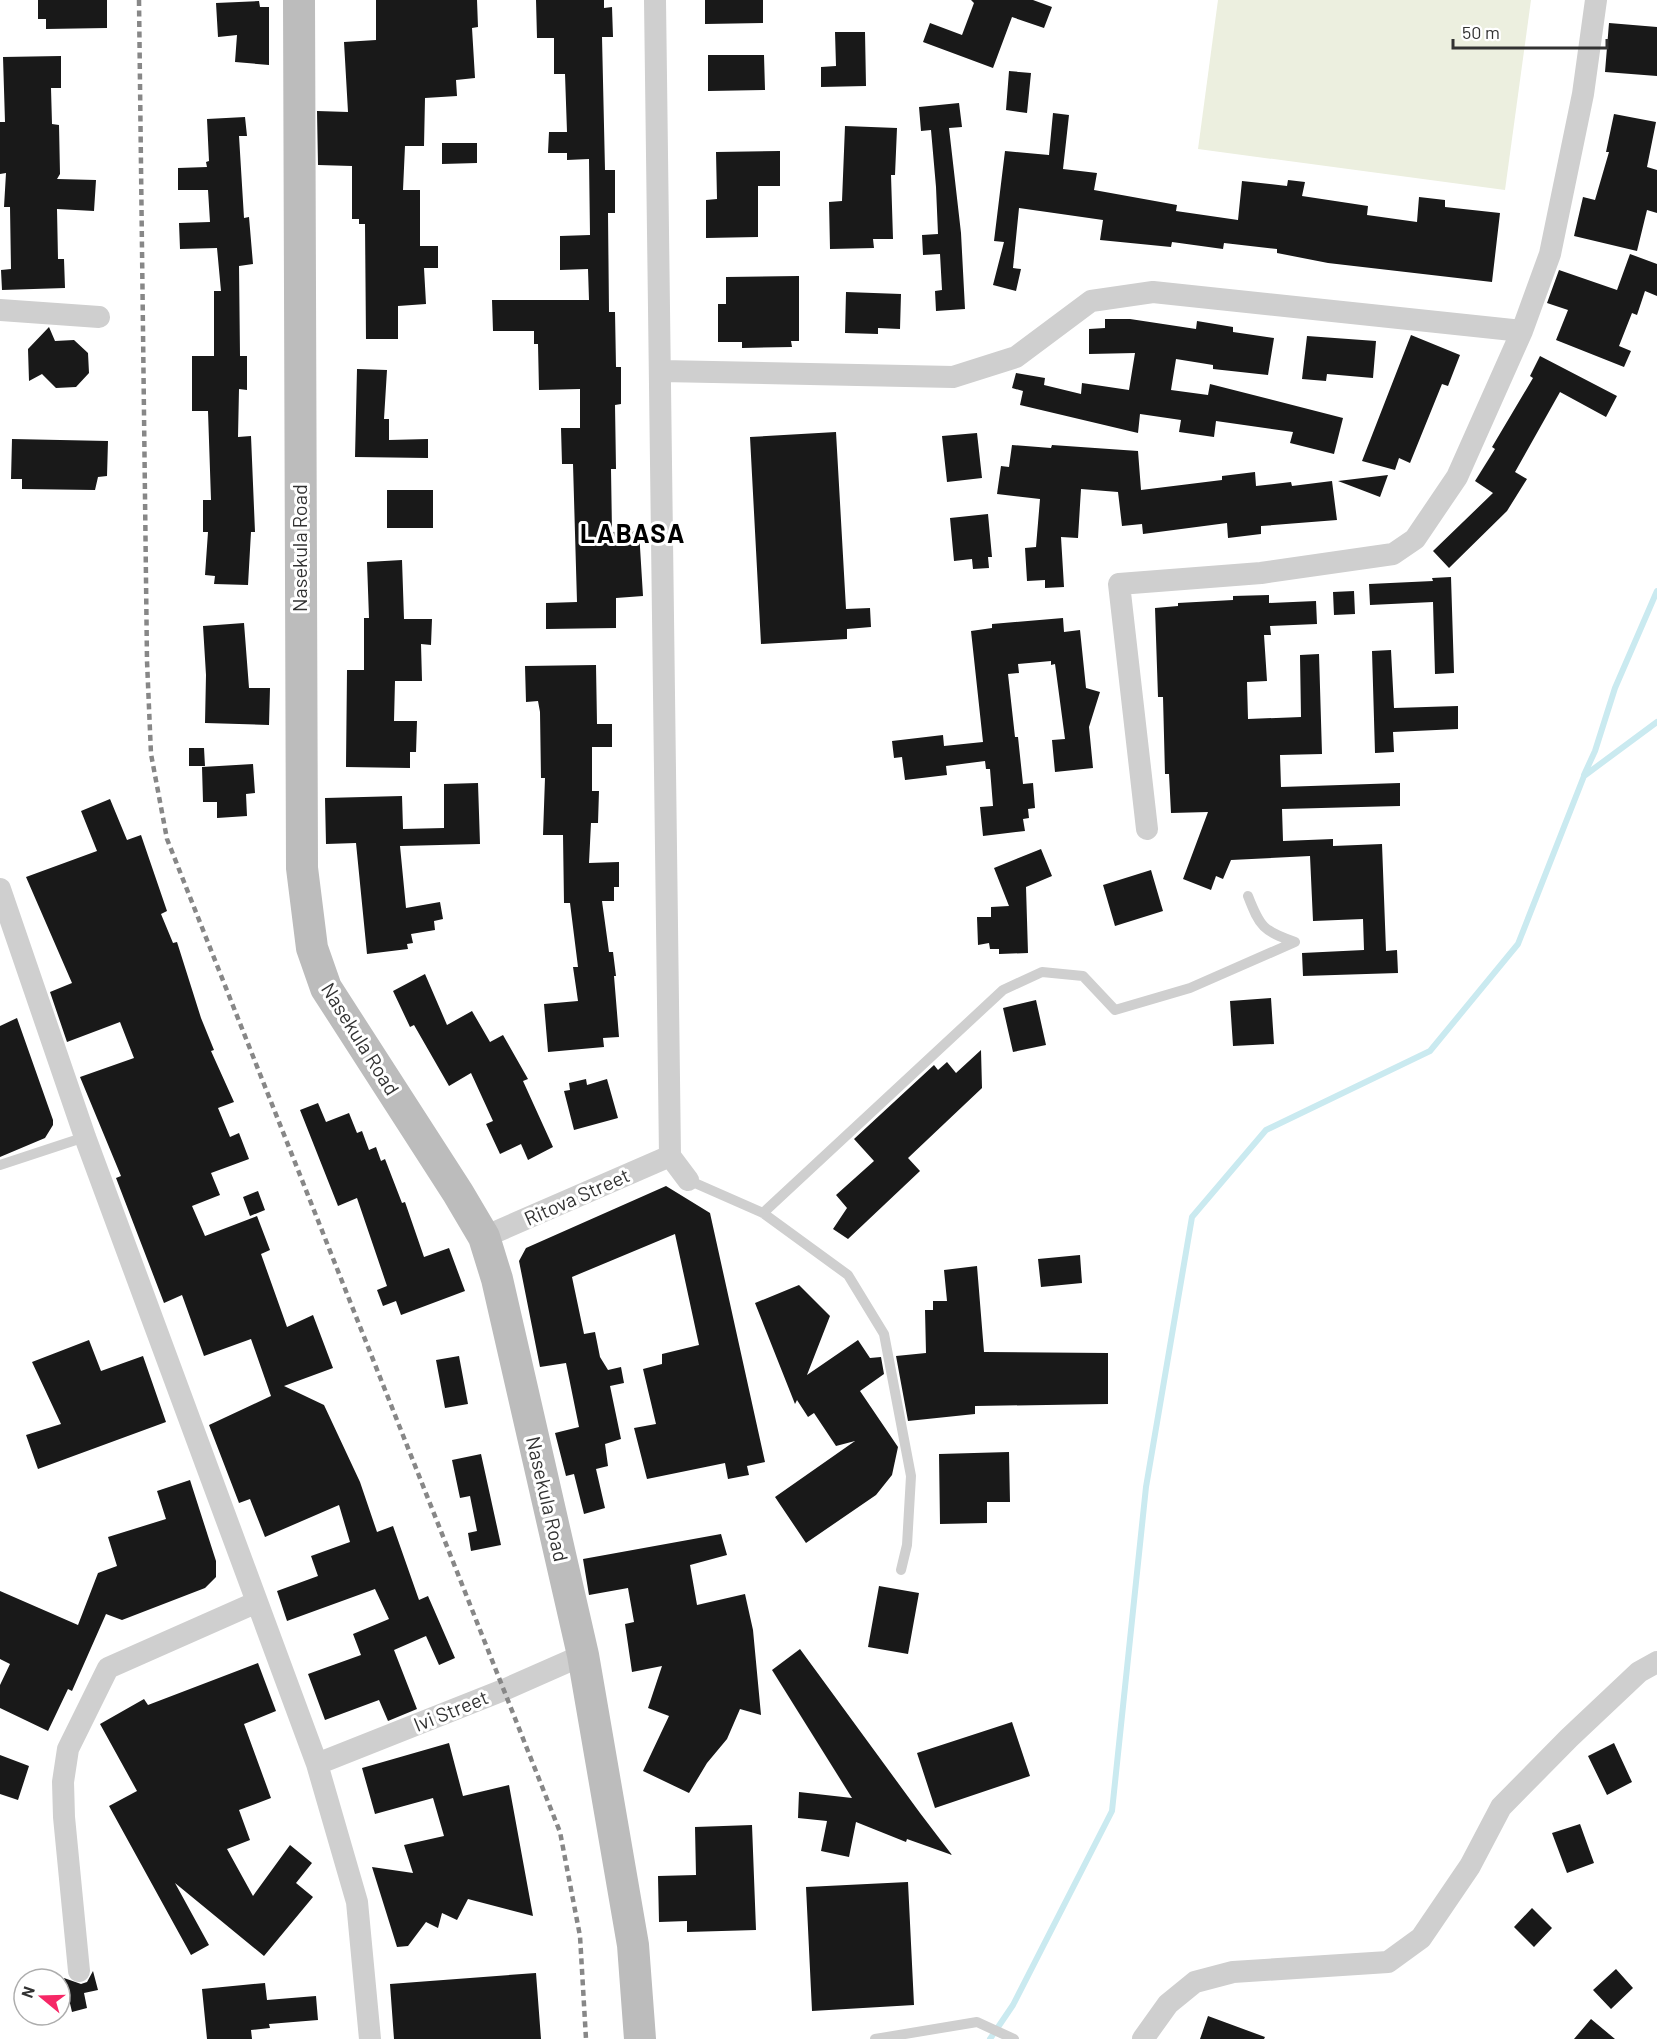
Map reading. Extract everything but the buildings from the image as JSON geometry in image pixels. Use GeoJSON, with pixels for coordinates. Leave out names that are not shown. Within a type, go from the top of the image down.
{"type":"FeatureCollection","features":[{"type":"Feature","properties":{"kind":"main road","name":"Nasekula Road"},"geometry":{"type":"LineString","coordinates":[[299,0],[302,868],[306,915],[326,988],[484,1237],[497,1279],[583,1655],[633,1944],[640,2039]]}},
{"type":"Feature","properties":{"kind":"street"},"geometry":{"type":"LineString","coordinates":[[656,0],[670,1156],[688,1180]]}},
{"type":"Feature","properties":{"kind":"street"},"geometry":{"type":"LineString","coordinates":[[1147,829],[1119,584],[1261,573],[1393,554],[1415,539],[1457,477],[1522,332],[1550,254],[1583,94],[1596,0]]}},
{"type":"Feature","properties":{"kind":"street"},"geometry":{"type":"LineString","coordinates":[[662,371],[953,377],[1016,357],[1091,301],[1153,292],[1522,332]]}},
{"type":"Feature","properties":{"kind":"street"},"geometry":{"type":"LineString","coordinates":[[0,310],[99,317]]}},
{"type":"Feature","properties":{"kind":"street"},"geometry":{"type":"LineString","coordinates":[[0,889],[85,1137],[317,1764],[357,1902],[370,2039]]}},
{"type":"Feature","properties":{"kind":"street","name":"Ritova Street"},"geometry":{"type":"LineString","coordinates":[[484,1237],[670,1156]]}},
{"type":"Feature","properties":{"kind":"street"},"geometry":{"type":"LineString","coordinates":[[79,1971],[64,1817],[63,1782],[68,1749],[108,1668],[256,1602]]}},
{"type":"Feature","properties":{"kind":"street","name":"Ivi Street"},"geometry":{"type":"LineString","coordinates":[[317,1764],[506,1689],[583,1655]]}},
{"type":"Feature","properties":{"kind":"street"},"geometry":{"type":"LineString","coordinates":[[1143,2039],[1168,2004],[1195,1982],[1233,1972],[1388,1962],[1421,1938],[1470,1866],[1501,1808],[1569,1738],[1639,1672],[1657,1662]]}},
{"type":"Feature","properties":{"kind":"lane"},"geometry":{"type":"LineString","coordinates":[[763,1213],[1003,990],[1042,972],[1083,976],[1115,1011],[1190,988],[1295,942],[1277,936],[1259,924],[1248,896]]}},
{"type":"Feature","properties":{"kind":"lane"},"geometry":{"type":"LineString","coordinates":[[0,1165],[85,1137]]}},
{"type":"Feature","properties":{"kind":"lane"},"geometry":{"type":"LineString","coordinates":[[688,1180],[763,1213],[848,1275],[884,1334],[911,1476],[906,1545],[901,1570]]}},
{"type":"Feature","properties":{"kind":"lane"},"geometry":{"type":"LineString","coordinates":[[875,2039],[977,2022],[1014,2039]]}},
{"type":"Feature","properties":{"kind":"green space"},"geometry":{"type":"Polygon","coordinates":[[[1218,0],[1531,0],[1505,190],[1198,149],[1218,0]]]}},
{"type":"Feature","properties":{"kind":"waterway"},"geometry":{"type":"LineString","coordinates":[[1584,775],[1595,751],[1615,688],[1657,591]]}},
{"type":"Feature","properties":{"kind":"waterway"},"geometry":{"type":"LineString","coordinates":[[990,2039],[1013,2005],[1112,1811],[1146,1487],[1192,1217],[1266,1130],[1430,1051],[1518,944],[1584,776],[1657,722]]}},
{"type":"Feature","properties":{"kind":"railway"},"geometry":{"type":"LineString","coordinates":[[139,0],[147,661],[151,754],[167,839],[560,1832],[580,1936],[586,2039]]}},
{"type":"Feature","properties":{"kind":"district","name":"LABASA"},"geometry":{"type":"Point","coordinates":[633,534]}}]}
